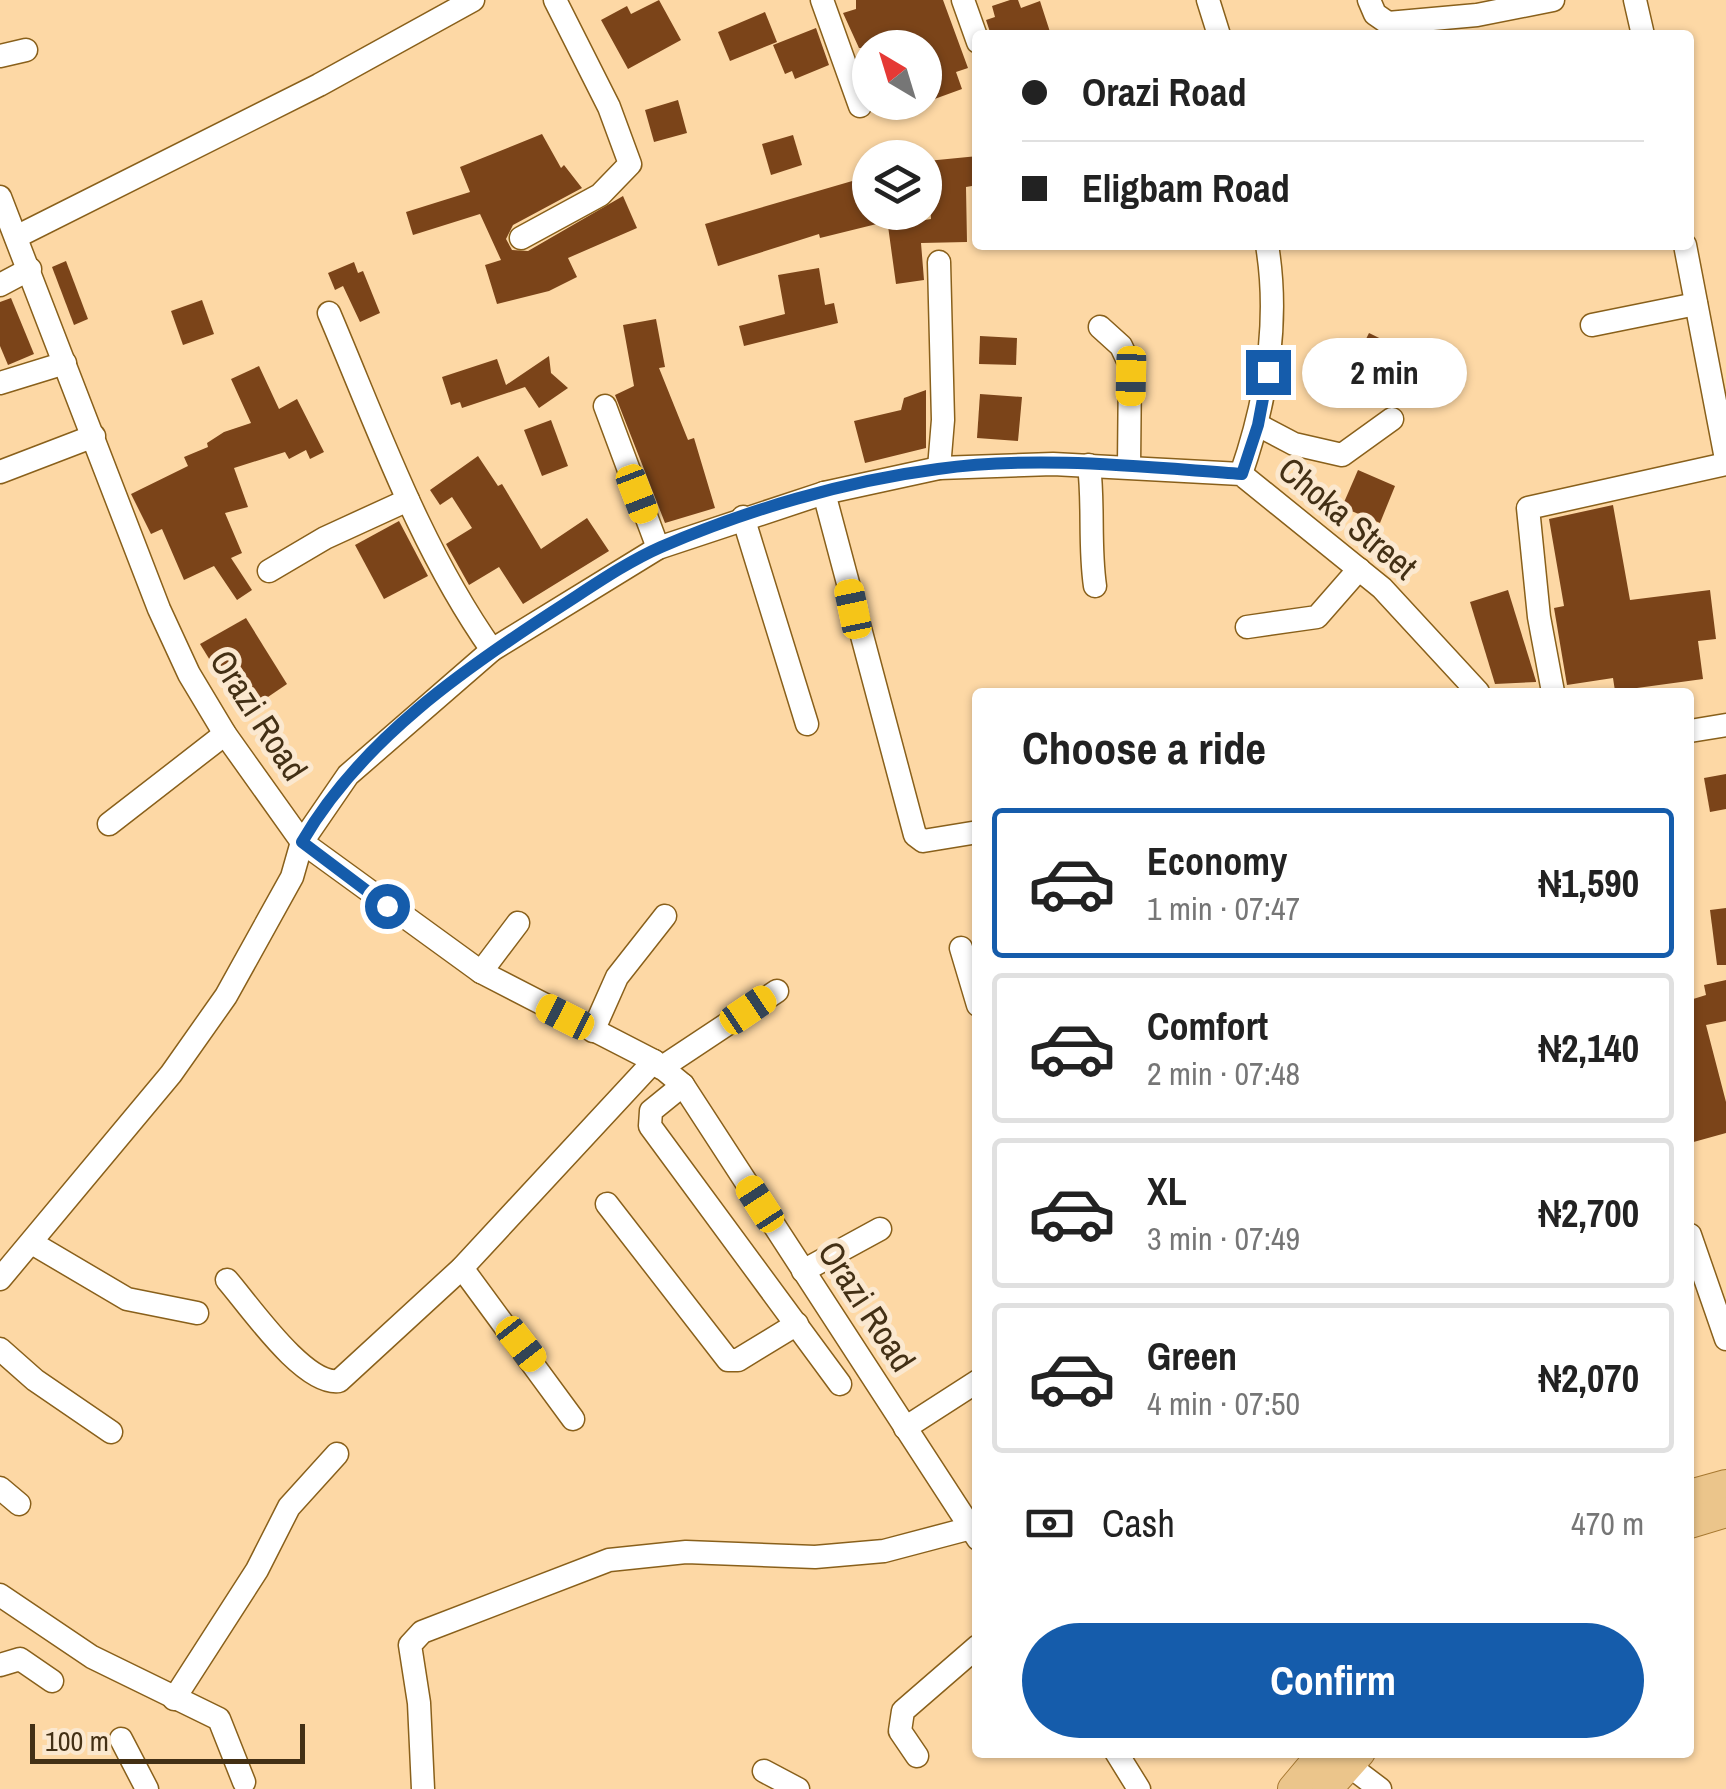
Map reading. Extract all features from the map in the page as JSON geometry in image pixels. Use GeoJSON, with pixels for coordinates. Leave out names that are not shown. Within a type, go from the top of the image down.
{"type":"FeatureCollection","features":[{"type":"Feature","properties":{"kind":"main road"},"geometry":{"type":"LineString","coordinates":[[1694,1495],[1726,1486]]}},
{"type":"Feature","properties":{"kind":"main road"},"geometry":{"type":"LineString","coordinates":[[1694,1521],[1726,1512]]}},
{"type":"Feature","properties":{"kind":"main road"},"geometry":{"type":"LineString","coordinates":[[1293,1789],[1338,1758]]}},
{"type":"Feature","properties":{"kind":"main road"},"geometry":{"type":"LineString","coordinates":[[1327,1789],[1340,1758]]}},
{"type":"Feature","properties":{"kind":"street"},"geometry":{"type":"LineString","coordinates":[[16,237],[319,85],[473,0]]}},
{"type":"Feature","properties":{"kind":"street"},"geometry":{"type":"LineString","coordinates":[[521,238],[600,195],[630,164],[609,107],[555,0]]}},
{"type":"Feature","properties":{"kind":"street"},"geometry":{"type":"LineString","coordinates":[[822,0],[852,84]]}},
{"type":"Feature","properties":{"kind":"street"},"geometry":{"type":"LineString","coordinates":[[963,0],[974,30]]}},
{"type":"Feature","properties":{"kind":"street"},"geometry":{"type":"LineString","coordinates":[[1208,0],[1217,30]]}},
{"type":"Feature","properties":{"kind":"street"},"geometry":{"type":"LineString","coordinates":[[1369,0],[1375,14],[1388,23],[1477,15],[1553,0]]}},
{"type":"Feature","properties":{"kind":"street"},"geometry":{"type":"LineString","coordinates":[[1635,0],[1642,30]]}},
{"type":"Feature","properties":{"kind":"street"},"geometry":{"type":"LineString","coordinates":[[0,56],[26,50]]}},
{"type":"Feature","properties":{"kind":"street","name":"Orazi Road"},"geometry":{"type":"LineString","coordinates":[[0,197],[159,610],[189,674],[225,734],[302,842],[481,972],[658,1064],[683,1085],[972,1531]]}},
{"type":"Feature","properties":{"kind":"street"},"geometry":{"type":"LineString","coordinates":[[1242,474],[1258,425],[1271,336],[1273,295],[1268,250]]}},
{"type":"Feature","properties":{"kind":"street"},"geometry":{"type":"LineString","coordinates":[[1552,688],[1539,617],[1528,508],[1726,462],[1686,250]]}},
{"type":"Feature","properties":{"kind":"street"},"geometry":{"type":"LineString","coordinates":[[939,262],[943,420],[939,468]]}},
{"type":"Feature","properties":{"kind":"street"},"geometry":{"type":"LineString","coordinates":[[0,285],[30,270]]}},
{"type":"Feature","properties":{"kind":"street"},"geometry":{"type":"LineString","coordinates":[[1592,326],[1696,304]]}},
{"type":"Feature","properties":{"kind":"street"},"geometry":{"type":"LineString","coordinates":[[329,313],[408,500],[454,597],[492,650]]}},
{"type":"Feature","properties":{"kind":"street"},"geometry":{"type":"LineString","coordinates":[[1100,327],[1121,346],[1130,366],[1130,466]]}},
{"type":"Feature","properties":{"kind":"street"},"geometry":{"type":"LineString","coordinates":[[0,384],[66,363]]}},
{"type":"Feature","properties":{"kind":"street"},"geometry":{"type":"LineString","coordinates":[[605,406],[658,548]]}},
{"type":"Feature","properties":{"kind":"street"},"geometry":{"type":"LineString","coordinates":[[1258,425],[1294,444],[1342,455],[1392,419]]}},
{"type":"Feature","properties":{"kind":"street"},"geometry":{"type":"LineString","coordinates":[[0,472],[94,436]]}},
{"type":"Feature","properties":{"kind":"street"},"geometry":{"type":"LineString","coordinates":[[1089,464],[1094,509],[1089,550],[1095,586]]}},
{"type":"Feature","properties":{"kind":"street","name":"Choka Street"},"geometry":{"type":"LineString","coordinates":[[4,1267],[32,1243],[171,1074],[226,996],[292,877],[302,842],[348,775],[492,650],[658,548],[824,493],[939,468],[1089,464],[1242,474],[1359,569],[1474,688]]}},
{"type":"Feature","properties":{"kind":"street"},"geometry":{"type":"LineString","coordinates":[[824,493],[915,835],[924,841],[972,833]]}},
{"type":"Feature","properties":{"kind":"street"},"geometry":{"type":"LineString","coordinates":[[269,571],[325,538],[408,500]]}},
{"type":"Feature","properties":{"kind":"street"},"geometry":{"type":"LineString","coordinates":[[743,517],[806,724]]}},
{"type":"Feature","properties":{"kind":"street"},"geometry":{"type":"LineString","coordinates":[[1247,627],[1317,617],[1359,569]]}},
{"type":"Feature","properties":{"kind":"street"},"geometry":{"type":"LineString","coordinates":[[1694,730],[1726,725]]}},
{"type":"Feature","properties":{"kind":"street"},"geometry":{"type":"LineString","coordinates":[[109,824],[225,734]]}},
{"type":"Feature","properties":{"kind":"street"},"geometry":{"type":"LineString","coordinates":[[593,1031],[617,977],[665,916]]}},
{"type":"Feature","properties":{"kind":"street"},"geometry":{"type":"LineString","coordinates":[[481,972],[518,924]]}},
{"type":"Feature","properties":{"kind":"street"},"geometry":{"type":"LineString","coordinates":[[961,948],[972,986]]}},
{"type":"Feature","properties":{"kind":"street"},"geometry":{"type":"LineString","coordinates":[[227,1280],[290,1354],[331,1382],[351,1373],[462,1268],[658,1064],[777,990]]}},
{"type":"Feature","properties":{"kind":"street"},"geometry":{"type":"LineString","coordinates":[[683,1085],[651,1111],[650,1126],[840,1384]]}},
{"type":"Feature","properties":{"kind":"street"},"geometry":{"type":"LineString","coordinates":[[606,1204],[728,1360],[738,1360],[796,1324]]}},
{"type":"Feature","properties":{"kind":"street"},"geometry":{"type":"LineString","coordinates":[[803,1270],[880,1229]]}},
{"type":"Feature","properties":{"kind":"street"},"geometry":{"type":"LineString","coordinates":[[32,1243],[127,1299],[197,1314]]}},
{"type":"Feature","properties":{"kind":"street"},"geometry":{"type":"LineString","coordinates":[[1694,1247],[1726,1339]]}},
{"type":"Feature","properties":{"kind":"street"},"geometry":{"type":"LineString","coordinates":[[462,1268],[573,1419]]}},
{"type":"Feature","properties":{"kind":"street"},"geometry":{"type":"LineString","coordinates":[[0,1349],[35,1380],[111,1432]]}},
{"type":"Feature","properties":{"kind":"street"},"geometry":{"type":"LineString","coordinates":[[905,1428],[972,1385]]}},
{"type":"Feature","properties":{"kind":"street"},"geometry":{"type":"LineString","coordinates":[[174,1698],[257,1570],[289,1507],[337,1454]]}},
{"type":"Feature","properties":{"kind":"street"},"geometry":{"type":"LineString","coordinates":[[0,1488],[19,1504]]}},
{"type":"Feature","properties":{"kind":"street"},"geometry":{"type":"LineString","coordinates":[[423,1789],[420,1703],[410,1645],[422,1632],[609,1560],[686,1552],[815,1558],[884,1551],[972,1534]]}},
{"type":"Feature","properties":{"kind":"street"},"geometry":{"type":"LineString","coordinates":[[0,1595],[42,1627],[219,1718],[244,1782]]}},
{"type":"Feature","properties":{"kind":"street"},"geometry":{"type":"LineString","coordinates":[[917,1756],[900,1731],[903,1711],[972,1651]]}},
{"type":"Feature","properties":{"kind":"street"},"geometry":{"type":"LineString","coordinates":[[0,1664],[20,1659],[52,1681]]}},
{"type":"Feature","properties":{"kind":"street"},"geometry":{"type":"LineString","coordinates":[[121,1739],[146,1789]]}},
{"type":"Feature","properties":{"kind":"street"},"geometry":{"type":"LineString","coordinates":[[1119,1758],[1131,1787]]}},
{"type":"Feature","properties":{"kind":"street"},"geometry":{"type":"LineString","coordinates":[[1343,1758],[1380,1789]]}},
{"type":"Feature","properties":{"kind":"street"},"geometry":{"type":"LineString","coordinates":[[764,1771],[798,1789]]}},
{"type":"Feature","properties":{"kind":"building"},"geometry":{"type":"Polygon","coordinates":[[[659,0],[681,40],[628,69],[601,20],[627,6],[631,14],[659,0]]]}},
{"type":"Feature","properties":{"kind":"building"},"geometry":{"type":"Polygon","coordinates":[[[856,0],[943,0],[968,68],[956,72],[962,89],[942,96],[942,30],[852,33],[843,13],[856,9],[856,0]]]}},
{"type":"Feature","properties":{"kind":"building"},"geometry":{"type":"Polygon","coordinates":[[[1018,0],[1021,8],[1040,1],[1049,30],[989,30],[986,20],[995,17],[992,6],[1018,0]]]}},
{"type":"Feature","properties":{"kind":"building"},"geometry":{"type":"Polygon","coordinates":[[[765,12],[777,42],[730,61],[718,32],[765,12]]]}},
{"type":"Feature","properties":{"kind":"building"},"geometry":{"type":"Polygon","coordinates":[[[816,28],[829,65],[795,79],[792,71],[785,74],[773,45],[816,28]]]}},
{"type":"Feature","properties":{"kind":"building"},"geometry":{"type":"Polygon","coordinates":[[[678,100],[687,133],[654,142],[645,110],[678,100]]]}},
{"type":"Feature","properties":{"kind":"building"},"geometry":{"type":"Polygon","coordinates":[[[542,134],[561,168],[564,165],[582,188],[513,225],[506,239],[512,250],[528,251],[623,196],[637,228],[568,258],[577,277],[549,291],[497,304],[485,265],[501,260],[480,214],[413,235],[406,212],[470,192],[460,167],[542,134]]]}},
{"type":"Feature","properties":{"kind":"building"},"geometry":{"type":"Polygon","coordinates":[[[793,135],[802,165],[771,175],[762,144],[793,135]]]}},
{"type":"Feature","properties":{"kind":"building"},"geometry":{"type":"Polygon","coordinates":[[[972,157],[972,186],[966,187],[967,242],[921,243],[924,280],[896,284],[889,230],[942,230],[942,160],[972,157]]]}},
{"type":"Feature","properties":{"kind":"building"},"geometry":{"type":"Polygon","coordinates":[[[852,181],[852,230],[820,238],[819,234],[718,266],[705,224],[852,181]]]}},
{"type":"Feature","properties":{"kind":"building"},"geometry":{"type":"Polygon","coordinates":[[[66,261],[88,319],[74,325],[52,267],[66,261]]]}},
{"type":"Feature","properties":{"kind":"building"},"geometry":{"type":"Polygon","coordinates":[[[354,262],[358,273],[363,271],[380,313],[360,322],[343,286],[335,290],[328,273],[354,262]]]}},
{"type":"Feature","properties":{"kind":"building"},"geometry":{"type":"Polygon","coordinates":[[[819,268],[825,305],[834,303],[838,323],[744,346],[739,326],[785,314],[778,275],[819,268]]]}},
{"type":"Feature","properties":{"kind":"building"},"geometry":{"type":"Polygon","coordinates":[[[11,298],[34,354],[8,365],[0,346],[0,302],[11,298]]]}},
{"type":"Feature","properties":{"kind":"building"},"geometry":{"type":"Polygon","coordinates":[[[202,300],[214,334],[183,345],[171,311],[202,300]]]}},
{"type":"Feature","properties":{"kind":"building"},"geometry":{"type":"Polygon","coordinates":[[[656,319],[665,367],[659,368],[688,440],[694,438],[715,508],[665,523],[615,395],[634,386],[623,325],[656,319]]]}},
{"type":"Feature","properties":{"kind":"building"},"geometry":{"type":"Polygon","coordinates":[[[1369,333],[1412,354],[1404,369],[1413,374],[1403,394],[1351,369],[1369,333]]]}},
{"type":"Feature","properties":{"kind":"building"},"geometry":{"type":"Polygon","coordinates":[[[980,336],[1017,338],[1016,365],[979,364],[980,336]]]}},
{"type":"Feature","properties":{"kind":"building"},"geometry":{"type":"Polygon","coordinates":[[[549,356],[551,373],[568,388],[539,408],[525,387],[462,408],[460,402],[451,405],[442,377],[497,359],[506,385],[549,356]]]}},
{"type":"Feature","properties":{"kind":"building"},"geometry":{"type":"Polygon","coordinates":[[[259,366],[279,409],[297,399],[324,452],[310,459],[306,450],[289,459],[285,452],[234,468],[248,507],[225,513],[242,553],[231,558],[252,590],[237,600],[214,566],[184,580],[162,529],[151,534],[131,494],[188,466],[184,457],[208,447],[207,443],[224,432],[251,423],[231,379],[259,366]]]}},
{"type":"Feature","properties":{"kind":"building"},"geometry":{"type":"Polygon","coordinates":[[[926,390],[926,448],[865,463],[854,421],[901,410],[904,398],[926,390]]]}},
{"type":"Feature","properties":{"kind":"building"},"geometry":{"type":"Polygon","coordinates":[[[980,394],[1022,397],[1018,441],[977,438],[980,394]]]}},
{"type":"Feature","properties":{"kind":"building"},"geometry":{"type":"Polygon","coordinates":[[[551,420],[568,466],[542,476],[524,430],[551,420]]]}},
{"type":"Feature","properties":{"kind":"building"},"geometry":{"type":"Polygon","coordinates":[[[478,456],[498,486],[502,484],[541,549],[587,518],[609,551],[523,604],[499,567],[469,585],[446,544],[472,528],[452,497],[440,505],[430,490],[478,456]]]}},
{"type":"Feature","properties":{"kind":"building"},"geometry":{"type":"Polygon","coordinates":[[[1358,470],[1395,486],[1380,523],[1342,507],[1358,470]]]}},
{"type":"Feature","properties":{"kind":"building"},"geometry":{"type":"Polygon","coordinates":[[[1613,505],[1630,600],[1710,590],[1716,639],[1698,641],[1703,679],[1637,688],[1615,688],[1613,678],[1567,685],[1554,608],[1564,606],[1549,519],[1613,505]]]}},
{"type":"Feature","properties":{"kind":"building"},"geometry":{"type":"Polygon","coordinates":[[[399,521],[428,576],[384,599],[355,545],[399,521]]]}},
{"type":"Feature","properties":{"kind":"building"},"geometry":{"type":"Polygon","coordinates":[[[1508,590],[1536,682],[1495,684],[1470,602],[1508,590]]]}},
{"type":"Feature","properties":{"kind":"building"},"geometry":{"type":"Polygon","coordinates":[[[246,618],[287,684],[243,714],[200,644],[246,618]]]}},
{"type":"Feature","properties":{"kind":"building"},"geometry":{"type":"Polygon","coordinates":[[[1726,774],[1726,809],[1710,812],[1704,778],[1726,774]]]}},
{"type":"Feature","properties":{"kind":"building"},"geometry":{"type":"Polygon","coordinates":[[[1726,908],[1726,965],[1717,965],[1710,910],[1726,908]]]}},
{"type":"Feature","properties":{"kind":"building"},"geometry":{"type":"Polygon","coordinates":[[[1726,980],[1726,1021],[1706,1025],[1726,1102],[1726,1133],[1694,1142],[1694,999],[1706,995],[1704,985],[1726,980]]]}},
{"type":"Feature","properties":{"kind":"route"},"geometry":{"type":"LineString","coordinates":[[387,906],[302,842],[322,807],[348,775],[492,650],[597,584],[658,548],[743,517],[824,493],[939,468],[1053,464],[1242,474],[1258,425],[1268,372]]}}]}
